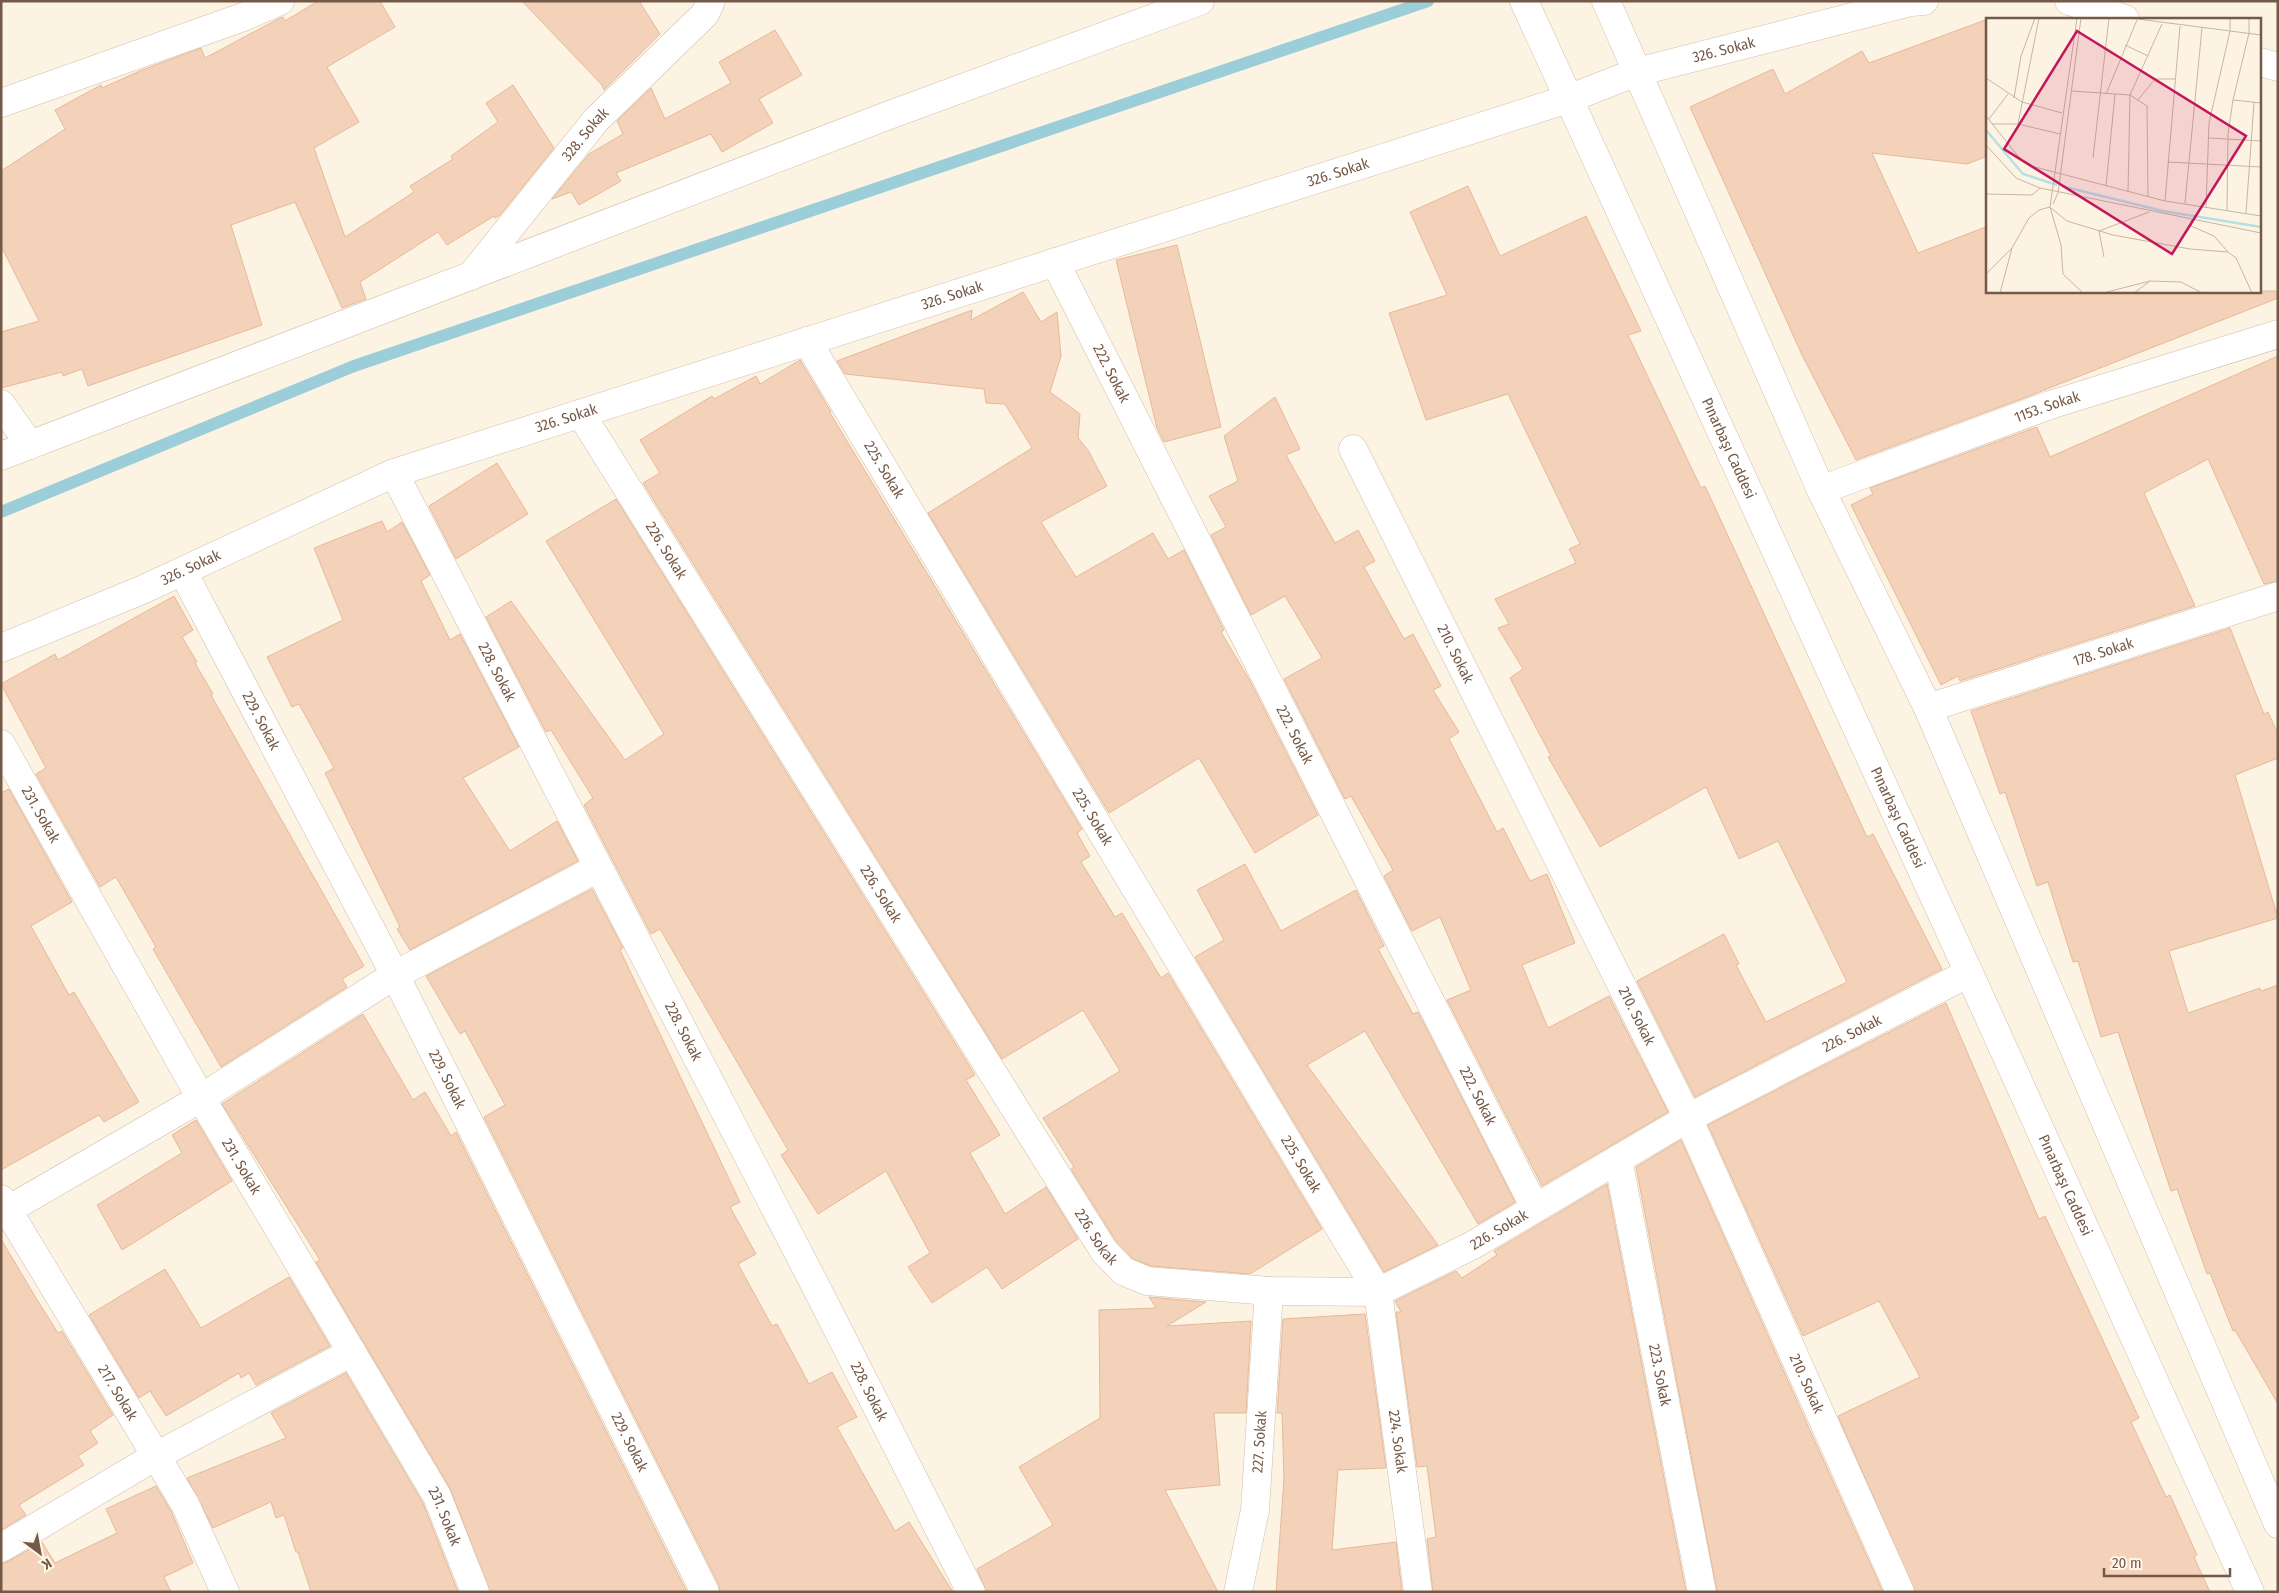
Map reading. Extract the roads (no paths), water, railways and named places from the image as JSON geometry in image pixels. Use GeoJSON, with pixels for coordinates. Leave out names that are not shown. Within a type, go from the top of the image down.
{"type":"FeatureCollection","features":[{"type":"Feature","properties":{"kind":"street"},"geometry":{"type":"LineString","coordinates":[[1,103],[243,18],[280,1]]}},
{"type":"Feature","properties":{"kind":"street","name":"328. Sokak"},"geometry":{"type":"LineString","coordinates":[[471,276],[596,120],[704,14],[711,1]]}},
{"type":"Feature","properties":{"kind":"street"},"geometry":{"type":"LineString","coordinates":[[1,456],[901,110],[1200,1]]}},
{"type":"Feature","properties":{"kind":"street","name":"Pınarbaşı Caddesi"},"geometry":{"type":"LineString","coordinates":[[1524,1],[2250,1592]]}},
{"type":"Feature","properties":{"kind":"street","name":"326. Sokak"},"geometry":{"type":"LineString","coordinates":[[1,648],[183,572],[394,473],[1568,99],[1637,72],[1911,2],[1924,1]]}},
{"type":"Feature","properties":{"kind":"street"},"geometry":{"type":"LineString","coordinates":[[2070,1],[2122,18]]}},
{"type":"Feature","properties":{"kind":"street"},"geometry":{"type":"LineString","coordinates":[[1608,6],[1821,490],[1928,708],[2278,1524]]}},
{"type":"Feature","properties":{"kind":"street"},"geometry":{"type":"LineString","coordinates":[[2262,63],[2278,67]]}},
{"type":"Feature","properties":{"kind":"street","name":"222. Sokak"},"geometry":{"type":"LineString","coordinates":[[1055,262],[1535,1208]]}},
{"type":"Feature","properties":{"kind":"street","name":"1153. Sokak"},"geometry":{"type":"LineString","coordinates":[[1821,490],[2050,405],[2278,334]]}},
{"type":"Feature","properties":{"kind":"street","name":"225. Sokak"},"geometry":{"type":"LineString","coordinates":[[807,341],[1378,1292]]}},
{"type":"Feature","properties":{"kind":"street"},"geometry":{"type":"LineString","coordinates":[[1,404],[30,445]]}},
{"type":"Feature","properties":{"kind":"street","name":"226. Sokak"},"geometry":{"type":"LineString","coordinates":[[581,414],[1104,1251],[1123,1271],[1147,1281],[1269,1290],[1378,1292],[1472,1245],[1688,1118],[1969,973]]}},
{"type":"Feature","properties":{"kind":"street","name":"210. Sokak"},"geometry":{"type":"LineString","coordinates":[[1353,449],[1688,1118],[1900,1592]]}},
{"type":"Feature","properties":{"kind":"street","name":"228. Sokak"},"geometry":{"type":"LineString","coordinates":[[394,473],[971,1592]]}},
{"type":"Feature","properties":{"kind":"street","name":"229. Sokak"},"geometry":{"type":"LineString","coordinates":[[183,572],[395,975],[705,1592]]}},
{"type":"Feature","properties":{"kind":"street","name":"178. Sokak"},"geometry":{"type":"LineString","coordinates":[[1928,708],[2278,596]]}},
{"type":"Feature","properties":{"kind":"street","name":"231. Sokak"},"geometry":{"type":"LineString","coordinates":[[1,744],[201,1098],[437,1496],[475,1592]]}},
{"type":"Feature","properties":{"kind":"street"},"geometry":{"type":"LineString","coordinates":[[4,1208],[201,1098],[395,975],[598,868]]}},
{"type":"Feature","properties":{"kind":"street","name":"223. Sokak"},"geometry":{"type":"LineString","coordinates":[[1618,1159],[1702,1592]]}},
{"type":"Feature","properties":{"kind":"street","name":"217. Sokak"},"geometry":{"type":"LineString","coordinates":[[4,1208],[185,1504],[225,1592]]}},
{"type":"Feature","properties":{"kind":"street","name":"227. Sokak"},"geometry":{"type":"LineString","coordinates":[[1238,1592],[1254,1510],[1269,1290]]}},
{"type":"Feature","properties":{"kind":"street","name":"224. Sokak"},"geometry":{"type":"LineString","coordinates":[[1378,1292],[1418,1592]]}},
{"type":"Feature","properties":{"kind":"street"},"geometry":{"type":"LineString","coordinates":[[1,1548],[156,1456],[352,1352]]}},
{"type":"Feature","properties":{"kind":"waterway"},"geometry":{"type":"LineString","coordinates":[[1,512],[354,366],[1428,1]]}}]}
